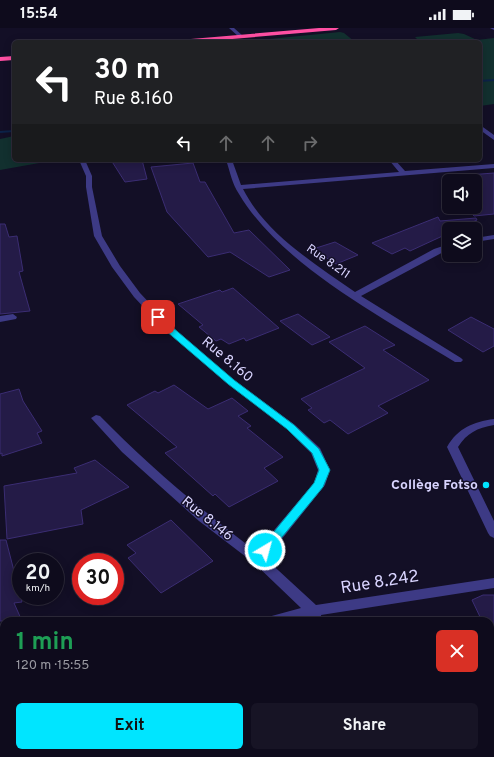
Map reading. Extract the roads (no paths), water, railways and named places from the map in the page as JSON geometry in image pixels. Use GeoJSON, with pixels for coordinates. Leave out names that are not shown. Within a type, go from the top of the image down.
{"type":"FeatureCollection","features":[{"type":"Feature","properties":{"kind":"highway"},"geometry":{"type":"LineString","coordinates":[[200,40],[336,28]]}},
{"type":"Feature","properties":{"kind":"highway"},"geometry":{"type":"LineString","coordinates":[[0,59],[12,58]]}},
{"type":"Feature","properties":{"kind":"street"},"geometry":{"type":"LineString","coordinates":[[231,28],[242,36]]}},
{"type":"Feature","properties":{"kind":"street"},"geometry":{"type":"LineString","coordinates":[[482,129],[494,138]]}},
{"type":"Feature","properties":{"kind":"street","name":"Rue 8.160"},"geometry":{"type":"LineString","coordinates":[[83,162],[89,176],[89,187],[98,236],[116,267],[137,295],[168,328],[231,382],[291,427],[316,451],[324,470],[319,485],[279,532],[258,560]]}},
{"type":"Feature","properties":{"kind":"street","name":"Rue 8.211"},"geometry":{"type":"LineString","coordinates":[[229,162],[239,187],[251,206],[269,228],[296,254],[355,296],[442,249]]}},
{"type":"Feature","properties":{"kind":"street"},"geometry":{"type":"LineString","coordinates":[[394,162],[402,172]]}},
{"type":"Feature","properties":{"kind":"street"},"geometry":{"type":"LineString","coordinates":[[239,187],[402,172],[494,166]]}},
{"type":"Feature","properties":{"kind":"street"},"geometry":{"type":"LineString","coordinates":[[482,239],[494,237]]}},
{"type":"Feature","properties":{"kind":"street"},"geometry":{"type":"LineString","coordinates":[[355,296],[458,360]]}},
{"type":"Feature","properties":{"kind":"street"},"geometry":{"type":"LineString","coordinates":[[0,319],[13,316]]}},
{"type":"Feature","properties":{"kind":"street","name":"Rue 8.146"},"geometry":{"type":"LineString","coordinates":[[96,418],[126,449],[203,518],[258,560],[314,616]]}},
{"type":"Feature","properties":{"kind":"street"},"geometry":{"type":"LineString","coordinates":[[494,422],[479,424],[461,433],[452,447],[494,533]]}},
{"type":"Feature","properties":{"kind":"street","name":"Rue 8.242"},"geometry":{"type":"LineString","coordinates":[[314,616],[494,583]]}},
{"type":"Feature","properties":{"kind":"waterway"},"geometry":{"type":"LineString","coordinates":[[482,81],[494,80]]}},
{"type":"Feature","properties":{"kind":"waterway"},"geometry":{"type":"LineString","coordinates":[[0,132],[12,131]]}},
{"type":"Feature","properties":{"kind":"place","name":"Collège Fotso"},"geometry":{"type":"Point","coordinates":[486,485]}}]}
